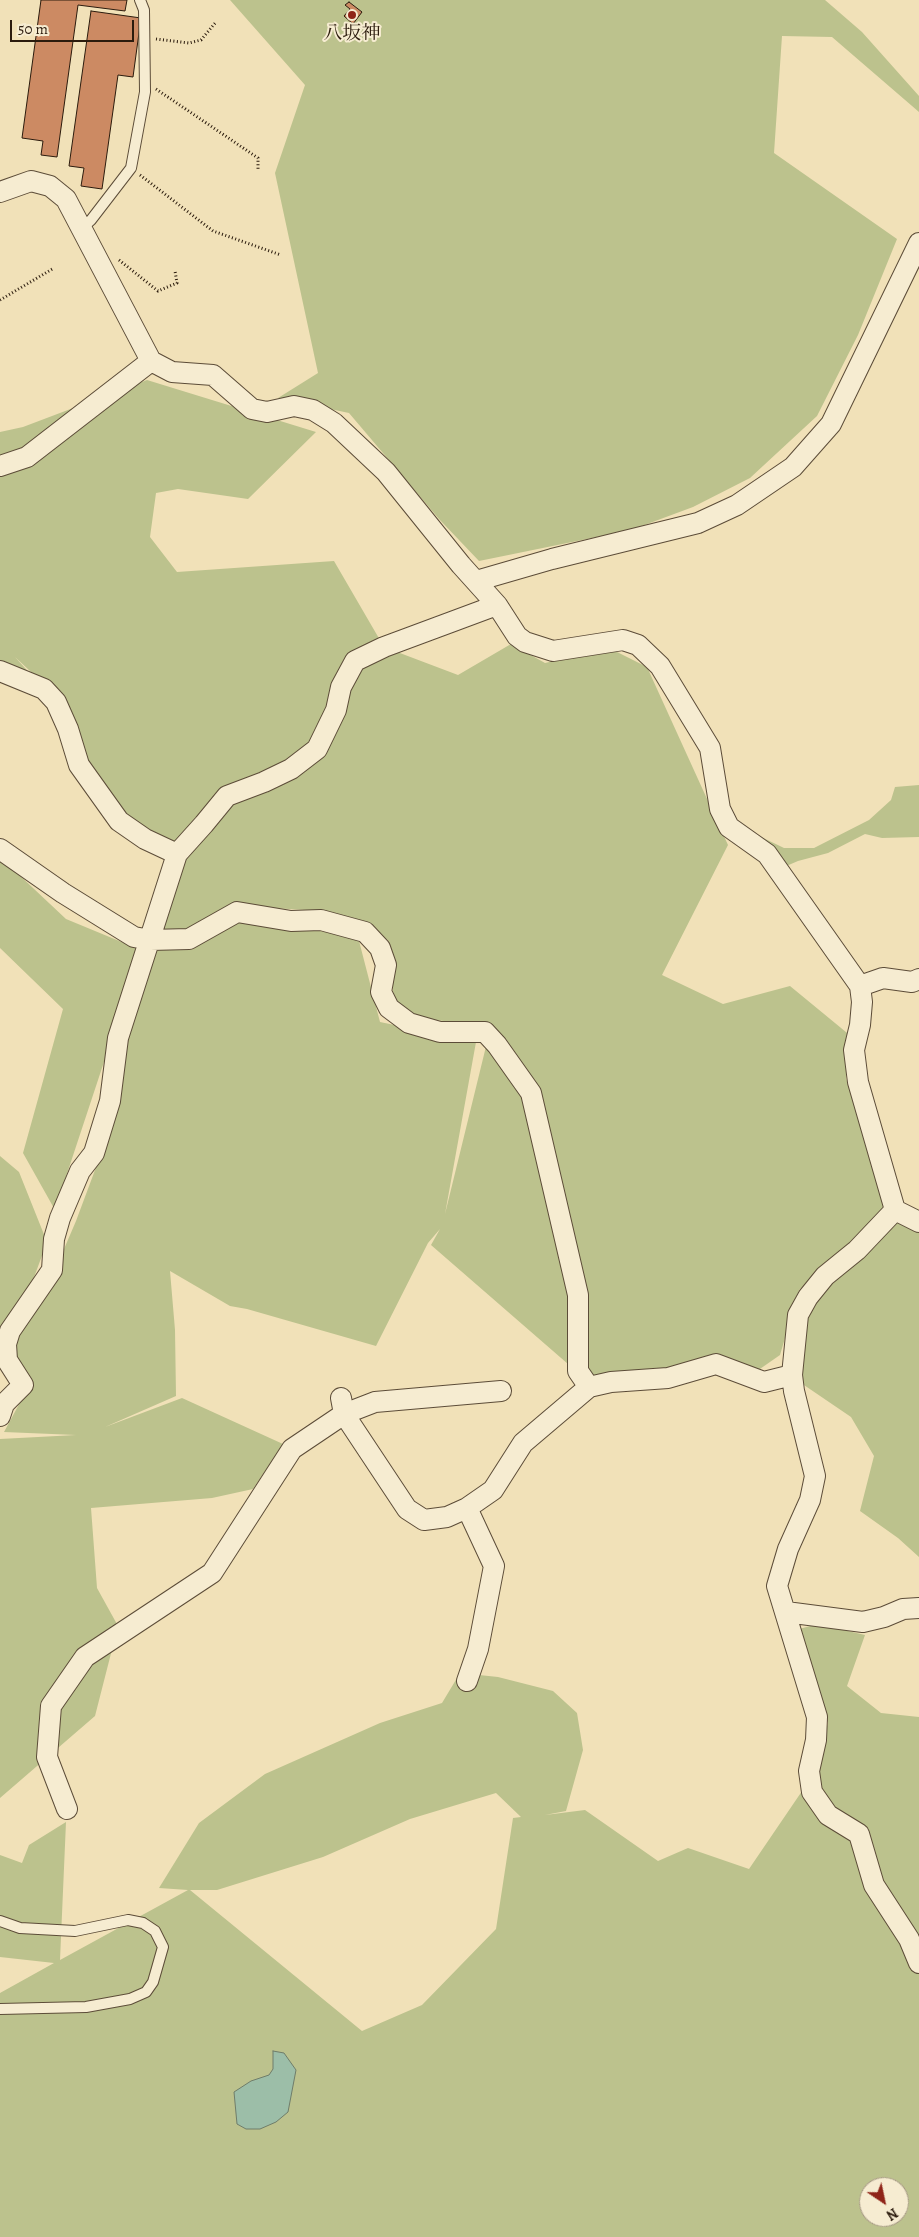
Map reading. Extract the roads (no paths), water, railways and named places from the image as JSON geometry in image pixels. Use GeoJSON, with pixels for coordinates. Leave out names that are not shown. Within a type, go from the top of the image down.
{"type":"FeatureCollection","features":[{"type":"Feature","properties":{"kind":"street"},"geometry":{"type":"LineString","coordinates":[[0,192],[32,181],[50,186],[66,199],[151,361],[172,372],[213,375],[252,409],[267,412],[294,406],[313,410],[334,423],[386,472],[461,565],[497,605],[516,636],[525,642],[553,651],[623,640],[638,645],[660,666],[710,748],[720,810],[729,827],[767,854],[860,986],[862,1002],[860,1025],[854,1050],[858,1082],[895,1210],[919,1222]]}},
{"type":"Feature","properties":{"kind":"street"},"geometry":{"type":"LineString","coordinates":[[476,581],[552,559],[698,523],[737,505],[793,467],[831,424],[919,242]]}},
{"type":"Feature","properties":{"kind":"street"},"geometry":{"type":"LineString","coordinates":[[0,466],[28,456],[151,361]]}},
{"type":"Feature","properties":{"kind":"street"},"geometry":{"type":"LineString","coordinates":[[0,1416],[4,1404],[23,1385],[7,1360],[6,1344],[10,1330],[52,1270],[54,1239],[60,1218],[80,1171],[94,1153],[110,1102],[118,1038],[177,854],[227,796],[291,769],[317,749],[336,710],[341,687],[355,661],[384,647],[497,605]]}},
{"type":"Feature","properties":{"kind":"street"},"geometry":{"type":"LineString","coordinates":[[0,671],[44,689],[56,702],[68,729],[79,765],[119,821],[145,839],[177,854]]}},
{"type":"Feature","properties":{"kind":"street"},"geometry":{"type":"LineString","coordinates":[[0,849],[64,893],[134,937],[150,940],[188,939],[237,912],[291,921],[321,920],[365,932],[380,948],[386,965],[381,992],[389,1008],[409,1023],[440,1032],[485,1032],[498,1045],[531,1093],[578,1295],[578,1370],[589,1387]]}},
{"type":"Feature","properties":{"kind":"street"},"geometry":{"type":"LineString","coordinates":[[860,986],[883,978],[912,982],[919,979]]}},
{"type":"Feature","properties":{"kind":"street"},"geometry":{"type":"LineString","coordinates":[[895,1210],[857,1250],[825,1276],[808,1297],[798,1315],[792,1375],[794,1391],[815,1476],[810,1500],[788,1549],[778,1586],[818,1717],[816,1740],[809,1771],[812,1792],[828,1815],[859,1834],[874,1885],[909,1939],[919,1964]]}},
{"type":"Feature","properties":{"kind":"street"},"geometry":{"type":"LineString","coordinates":[[343,1406],[407,1509],[424,1520],[447,1517],[468,1508],[493,1490],[523,1443],[589,1387],[611,1382],[668,1378],[716,1364],[764,1382],[792,1375]]}},
{"type":"Feature","properties":{"kind":"street"},"geometry":{"type":"LineString","coordinates":[[67,1809],[47,1757],[51,1706],[85,1657],[212,1573],[292,1449],[343,1406],[500,1391]]}},
{"type":"Feature","properties":{"kind":"street"},"geometry":{"type":"LineString","coordinates":[[467,1681],[478,1649],[494,1566],[468,1508]]}},
{"type":"Feature","properties":{"kind":"street"},"geometry":{"type":"LineString","coordinates":[[786,1612],[863,1622],[884,1617],[903,1609],[919,1608]]}},
{"type":"Feature","properties":{"kind":"lane"},"geometry":{"type":"LineString","coordinates":[[81,229],[92,220],[131,168],[145,81],[144,10],[140,0]]}},
{"type":"Feature","properties":{"kind":"lane"},"geometry":{"type":"LineString","coordinates":[[0,1921],[20,1928],[75,1930],[128,1920],[143,1924],[155,1931],[163,1947],[153,1982],[146,1992],[130,1999],[86,2008],[0,2009]]}},
{"type":"Feature","properties":{"kind":"place","name":"八坂神"},"geometry":{"type":"Point","coordinates":[352,15]}}]}
